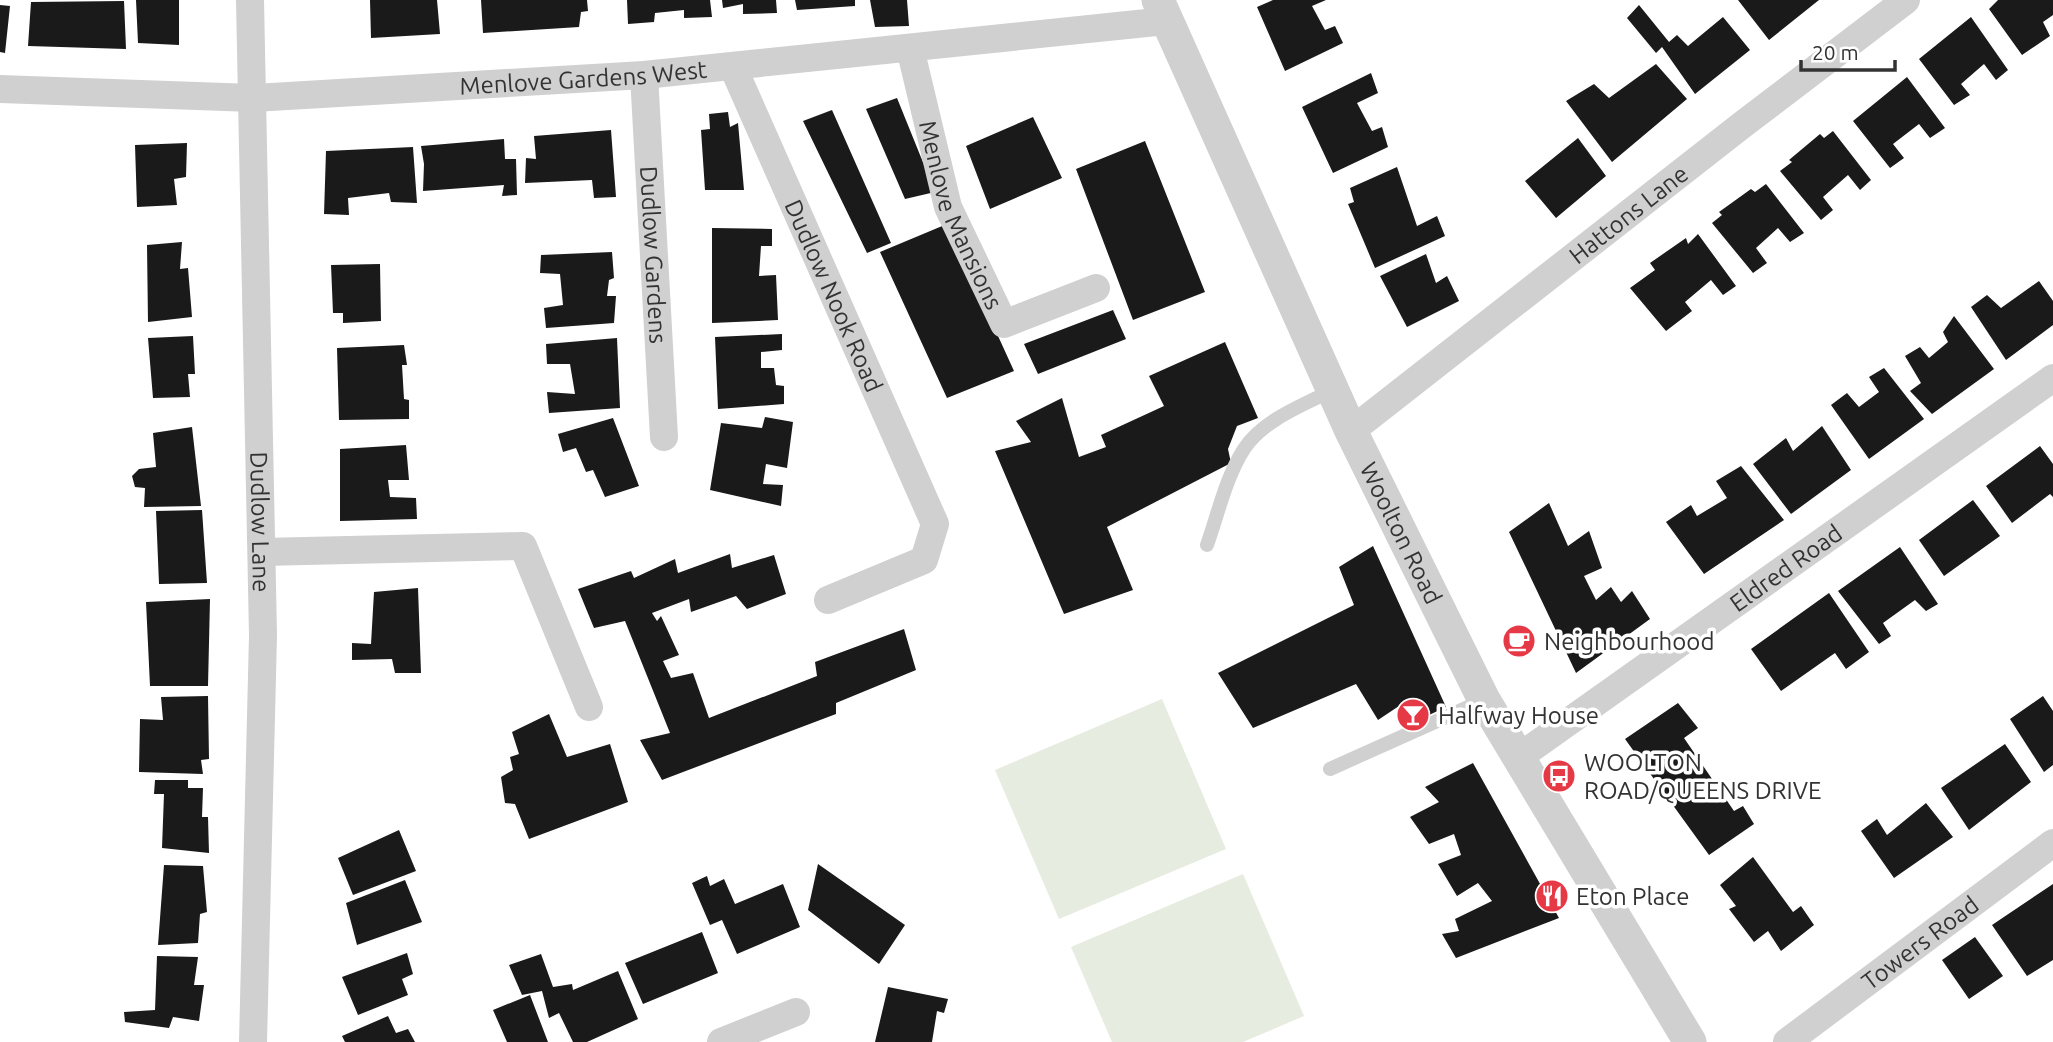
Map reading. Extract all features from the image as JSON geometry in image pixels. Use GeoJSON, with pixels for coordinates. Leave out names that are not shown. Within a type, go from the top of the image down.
{"type":"FeatureCollection","features":[{"type":"Feature","properties":{"kind":"street","name":"Dudlow Lane"},"geometry":{"type":"LineString","coordinates":[[250,0],[263,635],[253,1042]]}},
{"type":"Feature","properties":{"kind":"street","name":"Hattons Lane"},"geometry":{"type":"LineString","coordinates":[[1351,431],[1731,133],[1906,0]]}},
{"type":"Feature","properties":{"kind":"street","name":"Menlove Gardens West"},"geometry":{"type":"LineString","coordinates":[[0,89],[253,98],[644,75],[910,48],[1162,11]]}},
{"type":"Feature","properties":{"kind":"street","name":"Woolton Road"},"geometry":{"type":"LineString","coordinates":[[1162,11],[1351,431],[1484,699],[1690,1042]]}},
{"type":"Feature","properties":{"kind":"street","name":"Menlove Mansions"},"geometry":{"type":"LineString","coordinates":[[910,48],[948,207],[1004,324],[1096,288]]}},
{"type":"Feature","properties":{"kind":"street","name":"Dudlow Nook Road"},"geometry":{"type":"LineString","coordinates":[[733,67],[935,524],[924,560],[828,600]]}},
{"type":"Feature","properties":{"kind":"street","name":"Dudlow Gardens"},"geometry":{"type":"LineString","coordinates":[[644,75],[664,437]]}},
{"type":"Feature","properties":{"kind":"street","name":"Eldred Road"},"geometry":{"type":"LineString","coordinates":[[1519,757],[2053,378]]}},
{"type":"Feature","properties":{"kind":"street"},"geometry":{"type":"LineString","coordinates":[[262,552],[523,546],[589,707]]}},
{"type":"Feature","properties":{"kind":"street","name":"Towers Road"},"geometry":{"type":"LineString","coordinates":[[1787,1042],[2053,842]]}},
{"type":"Feature","properties":{"kind":"street"},"geometry":{"type":"LineString","coordinates":[[721,1042],[796,1013]]}},
{"type":"Feature","properties":{"kind":"lane"},"geometry":{"type":"LineString","coordinates":[[1207,545],[1235,466],[1245,448],[1260,432],[1294,410],[1333,390]]}},
{"type":"Feature","properties":{"kind":"lane"},"geometry":{"type":"LineString","coordinates":[[1330,769],[1484,699]]}},
{"type":"Feature","properties":{"kind":"shaded area"},"geometry":{"type":"Polygon","coordinates":[[[1162,699],[1226,849],[1059,919],[995,770],[1162,699]]]}},
{"type":"Feature","properties":{"kind":"shaded area"},"geometry":{"type":"Polygon","coordinates":[[[1243,874],[1304,1016],[1243,1042],[1112,1042],[1071,947],[1243,874]]]}},
{"type":"Feature","properties":{"kind":"building"},"geometry":{"type":"Polygon","coordinates":[[[136,0],[179,0],[179,45],[138,43],[136,0]]]}},
{"type":"Feature","properties":{"kind":"building"},"geometry":{"type":"Polygon","coordinates":[[[370,0],[437,0],[440,34],[371,38],[370,0]]]}},
{"type":"Feature","properties":{"kind":"building"},"geometry":{"type":"Polygon","coordinates":[[[481,0],[587,0],[588,11],[581,12],[579,27],[483,33],[481,0]]]}},
{"type":"Feature","properties":{"kind":"building"},"geometry":{"type":"Polygon","coordinates":[[[627,0],[710,0],[712,17],[684,18],[684,10],[655,13],[654,22],[628,24],[627,0]]]}},
{"type":"Feature","properties":{"kind":"building"},"geometry":{"type":"Polygon","coordinates":[[[722,0],[776,0],[777,13],[743,14],[743,4],[723,8],[722,0]]]}},
{"type":"Feature","properties":{"kind":"building"},"geometry":{"type":"Polygon","coordinates":[[[795,0],[855,0],[855,6],[797,10],[795,0]]]}},
{"type":"Feature","properties":{"kind":"building"},"geometry":{"type":"Polygon","coordinates":[[[870,0],[907,0],[909,26],[875,27],[870,0]]]}},
{"type":"Feature","properties":{"kind":"building"},"geometry":{"type":"Polygon","coordinates":[[[1273,0],[1326,0],[1312,6],[1325,30],[1335,26],[1343,43],[1285,71],[1257,7],[1273,0]]]}},
{"type":"Feature","properties":{"kind":"building"},"geometry":{"type":"Polygon","coordinates":[[[1738,0],[1819,0],[1769,40],[1738,0]]]}},
{"type":"Feature","properties":{"kind":"building"},"geometry":{"type":"Polygon","coordinates":[[[1998,0],[2053,0],[2053,15],[2043,22],[2050,36],[2022,55],[1989,9],[1998,0]]]}},
{"type":"Feature","properties":{"kind":"building"},"geometry":{"type":"Polygon","coordinates":[[[124,1],[126,49],[28,46],[31,2],[124,1]]]}},
{"type":"Feature","properties":{"kind":"building"},"geometry":{"type":"Polygon","coordinates":[[[0,5],[10,6],[5,53],[0,52],[0,5]]]}},
{"type":"Feature","properties":{"kind":"building"},"geometry":{"type":"Polygon","coordinates":[[[1639,5],[1669,42],[1677,35],[1688,46],[1723,17],[1750,50],[1695,94],[1662,47],[1656,53],[1627,18],[1639,5]]]}},
{"type":"Feature","properties":{"kind":"building"},"geometry":{"type":"Polygon","coordinates":[[[1971,17],[2008,70],[1996,80],[1984,64],[1961,84],[1970,95],[1954,105],[1919,59],[1971,17]]]}},
{"type":"Feature","properties":{"kind":"building"},"geometry":{"type":"Polygon","coordinates":[[[1656,64],[1687,99],[1612,162],[1566,101],[1594,84],[1609,98],[1656,64]]]}},
{"type":"Feature","properties":{"kind":"building"},"geometry":{"type":"Polygon","coordinates":[[[1371,73],[1378,93],[1357,103],[1372,131],[1382,127],[1388,147],[1333,173],[1302,107],[1371,73]]]}},
{"type":"Feature","properties":{"kind":"building"},"geometry":{"type":"Polygon","coordinates":[[[1907,77],[1945,128],[1930,138],[1919,124],[1893,144],[1904,158],[1890,168],[1853,121],[1907,77]]]}},
{"type":"Feature","properties":{"kind":"building"},"geometry":{"type":"Polygon","coordinates":[[[897,98],[935,192],[905,199],[866,109],[897,98]]]}},
{"type":"Feature","properties":{"kind":"building"},"geometry":{"type":"Polygon","coordinates":[[[832,110],[891,243],[867,253],[803,121],[832,110]]]}},
{"type":"Feature","properties":{"kind":"building"},"geometry":{"type":"Polygon","coordinates":[[[728,112],[730,127],[738,123],[744,190],[705,190],[701,130],[710,129],[709,114],[728,112]]]}},
{"type":"Feature","properties":{"kind":"building"},"geometry":{"type":"Polygon","coordinates":[[[1033,117],[1062,178],[990,209],[966,146],[1033,117]]]}},
{"type":"Feature","properties":{"kind":"building"},"geometry":{"type":"Polygon","coordinates":[[[611,130],[616,197],[594,198],[592,180],[525,183],[526,158],[536,159],[534,136],[611,130]]]}},
{"type":"Feature","properties":{"kind":"building"},"geometry":{"type":"Polygon","coordinates":[[[1833,131],[1871,180],[1860,190],[1848,175],[1823,197],[1833,210],[1821,220],[1780,171],[1820,134],[1824,138],[1833,131]]]}},
{"type":"Feature","properties":{"kind":"building"},"geometry":{"type":"Polygon","coordinates":[[[1578,138],[1606,176],[1556,218],[1525,181],[1578,138]]]}},
{"type":"Feature","properties":{"kind":"building"},"geometry":{"type":"Polygon","coordinates":[[[504,139],[505,159],[516,159],[517,195],[502,196],[504,185],[423,191],[424,164],[421,146],[504,139]]]}},
{"type":"Feature","properties":{"kind":"building"},"geometry":{"type":"Polygon","coordinates":[[[1145,141],[1205,292],[1133,320],[1076,169],[1145,141]]]}},
{"type":"Feature","properties":{"kind":"building"},"geometry":{"type":"Polygon","coordinates":[[[187,143],[186,177],[174,179],[177,205],[137,207],[135,145],[187,143]]]}},
{"type":"Feature","properties":{"kind":"building"},"geometry":{"type":"Polygon","coordinates":[[[413,147],[417,203],[391,202],[389,193],[348,198],[349,215],[324,214],[326,151],[413,147]]]}},
{"type":"Feature","properties":{"kind":"building"},"geometry":{"type":"Polygon","coordinates":[[[1397,167],[1417,226],[1437,216],[1445,236],[1375,268],[1348,204],[1354,202],[1350,188],[1397,167]]]}},
{"type":"Feature","properties":{"kind":"building"},"geometry":{"type":"Polygon","coordinates":[[[1766,184],[1804,233],[1790,242],[1778,228],[1756,248],[1767,263],[1753,273],[1712,223],[1722,215],[1719,212],[1751,189],[1755,192],[1766,184]]]}},
{"type":"Feature","properties":{"kind":"building"},"geometry":{"type":"Polygon","coordinates":[[[947,224],[1014,371],[947,398],[880,252],[947,224]]]}},
{"type":"Feature","properties":{"kind":"building"},"geometry":{"type":"Polygon","coordinates":[[[712,228],[772,229],[772,246],[761,246],[759,276],[776,275],[778,320],[712,323],[712,228]]]}},
{"type":"Feature","properties":{"kind":"building"},"geometry":{"type":"Polygon","coordinates":[[[1698,234],[1736,286],[1723,295],[1711,280],[1685,302],[1692,311],[1666,331],[1630,288],[1655,270],[1650,263],[1686,238],[1688,244],[1698,234]]]}},
{"type":"Feature","properties":{"kind":"building"},"geometry":{"type":"Polygon","coordinates":[[[182,242],[180,269],[188,268],[192,317],[148,322],[147,245],[182,242]]]}},
{"type":"Feature","properties":{"kind":"building"},"geometry":{"type":"Polygon","coordinates":[[[612,252],[614,278],[609,280],[607,296],[616,296],[614,323],[546,328],[544,308],[563,305],[560,274],[540,273],[541,255],[612,252]]]}},
{"type":"Feature","properties":{"kind":"building"},"geometry":{"type":"Polygon","coordinates":[[[1426,254],[1436,283],[1447,276],[1459,301],[1407,327],[1380,276],[1426,254]]]}},
{"type":"Feature","properties":{"kind":"building"},"geometry":{"type":"Polygon","coordinates":[[[380,264],[381,321],[343,323],[343,313],[333,313],[331,265],[380,264]]]}},
{"type":"Feature","properties":{"kind":"building"},"geometry":{"type":"Polygon","coordinates":[[[2039,281],[2053,301],[2053,325],[2006,360],[1971,307],[1987,295],[2001,308],[2039,281]]]}},
{"type":"Feature","properties":{"kind":"building"},"geometry":{"type":"Polygon","coordinates":[[[1113,310],[1126,339],[1038,374],[1024,344],[1113,310]]]}},
{"type":"Feature","properties":{"kind":"building"},"geometry":{"type":"Polygon","coordinates":[[[1954,316],[1994,369],[1932,414],[1910,391],[1921,383],[1905,356],[1920,347],[1929,358],[1948,342],[1943,332],[1954,316]]]}},
{"type":"Feature","properties":{"kind":"building"},"geometry":{"type":"Polygon","coordinates":[[[782,334],[782,350],[761,352],[761,368],[774,368],[776,385],[784,386],[784,404],[718,409],[715,337],[782,334]]]}},
{"type":"Feature","properties":{"kind":"building"},"geometry":{"type":"Polygon","coordinates":[[[193,336],[195,374],[188,374],[190,397],[153,398],[148,338],[193,336]]]}},
{"type":"Feature","properties":{"kind":"building"},"geometry":{"type":"Polygon","coordinates":[[[617,338],[620,408],[549,413],[547,392],[575,394],[570,364],[547,364],[546,344],[617,338]]]}},
{"type":"Feature","properties":{"kind":"building"},"geometry":{"type":"Polygon","coordinates":[[[1225,342],[1258,418],[1237,426],[1228,449],[1231,463],[1107,527],[1133,590],[1064,614],[995,451],[1031,442],[1016,421],[1062,398],[1079,457],[1106,447],[1101,435],[1164,406],[1149,376],[1225,342]]]}},
{"type":"Feature","properties":{"kind":"building"},"geometry":{"type":"Polygon","coordinates":[[[404,345],[407,365],[402,365],[404,399],[409,400],[409,419],[339,420],[337,348],[404,345]]]}},
{"type":"Feature","properties":{"kind":"building"},"geometry":{"type":"Polygon","coordinates":[[[1884,368],[1924,419],[1869,459],[1831,405],[1847,393],[1859,407],[1879,392],[1869,377],[1884,368]]]}},
{"type":"Feature","properties":{"kind":"building"},"geometry":{"type":"Polygon","coordinates":[[[765,417],[793,422],[787,468],[766,464],[763,484],[783,485],[781,506],[710,490],[721,423],[762,428],[765,417]]]}},
{"type":"Feature","properties":{"kind":"building"},"geometry":{"type":"Polygon","coordinates":[[[613,418],[639,486],[605,497],[593,470],[586,472],[576,448],[563,452],[558,434],[613,418]]]}},
{"type":"Feature","properties":{"kind":"building"},"geometry":{"type":"Polygon","coordinates":[[[1822,426],[1851,470],[1791,514],[1753,464],[1786,438],[1793,451],[1822,426]]]}},
{"type":"Feature","properties":{"kind":"building"},"geometry":{"type":"Polygon","coordinates":[[[192,427],[201,506],[144,507],[145,488],[135,487],[132,476],[139,469],[156,467],[153,433],[192,427]]]}},
{"type":"Feature","properties":{"kind":"building"},"geometry":{"type":"Polygon","coordinates":[[[406,445],[409,480],[388,480],[390,497],[416,498],[417,519],[340,521],[340,449],[406,445]]]}},
{"type":"Feature","properties":{"kind":"building"},"geometry":{"type":"Polygon","coordinates":[[[2040,446],[2053,464],[2053,497],[2050,494],[2012,523],[1986,486],[2040,446]]]}},
{"type":"Feature","properties":{"kind":"building"},"geometry":{"type":"Polygon","coordinates":[[[1741,466],[1784,520],[1704,574],[1666,522],[1691,505],[1697,516],[1727,498],[1716,481],[1741,466]]]}},
{"type":"Feature","properties":{"kind":"building"},"geometry":{"type":"Polygon","coordinates":[[[1973,500],[2000,536],[1944,576],[1919,540],[1973,500]]]}},
{"type":"Feature","properties":{"kind":"building"},"geometry":{"type":"Polygon","coordinates":[[[1549,503],[1568,546],[1589,531],[1602,568],[1584,576],[1596,600],[1611,587],[1621,602],[1632,591],[1650,619],[1576,673],[1509,532],[1549,503]]]}},
{"type":"Feature","properties":{"kind":"building"},"geometry":{"type":"Polygon","coordinates":[[[202,510],[207,583],[159,584],[156,511],[202,510]]]}},
{"type":"Feature","properties":{"kind":"building"},"geometry":{"type":"Polygon","coordinates":[[[1373,546],[1446,707],[1408,725],[1402,704],[1378,720],[1356,684],[1253,728],[1218,673],[1354,605],[1339,567],[1373,546]]]}},
{"type":"Feature","properties":{"kind":"building"},"geometry":{"type":"Polygon","coordinates":[[[1900,547],[1938,604],[1926,611],[1915,600],[1883,623],[1891,636],[1879,644],[1838,591],[1900,547]]]}},
{"type":"Feature","properties":{"kind":"building"},"geometry":{"type":"Polygon","coordinates":[[[730,554],[732,568],[774,555],[786,594],[747,609],[736,596],[691,612],[689,599],[652,613],[657,621],[661,616],[679,655],[663,661],[671,678],[693,673],[709,718],[817,676],[815,662],[904,629],[916,670],[836,703],[836,714],[662,780],[640,740],[670,733],[625,621],[594,628],[578,589],[631,571],[634,578],[675,559],[678,573],[730,554]]]}},
{"type":"Feature","properties":{"kind":"building"},"geometry":{"type":"Polygon","coordinates":[[[418,588],[421,673],[395,673],[392,659],[352,660],[352,643],[371,644],[374,592],[418,588]]]}},
{"type":"Feature","properties":{"kind":"building"},"geometry":{"type":"Polygon","coordinates":[[[1829,593],[1869,652],[1846,669],[1835,653],[1781,691],[1751,649],[1829,593]]]}},
{"type":"Feature","properties":{"kind":"building"},"geometry":{"type":"Polygon","coordinates":[[[210,599],[208,686],[150,686],[146,602],[210,599]]]}},
{"type":"Feature","properties":{"kind":"building"},"geometry":{"type":"Polygon","coordinates":[[[208,696],[209,759],[201,760],[203,774],[139,772],[140,719],[163,720],[161,697],[208,696]]]}},
{"type":"Feature","properties":{"kind":"building"},"geometry":{"type":"Polygon","coordinates":[[[2043,696],[2053,711],[2053,765],[2044,772],[2010,719],[2043,696]]]}},
{"type":"Feature","properties":{"kind":"building"},"geometry":{"type":"Polygon","coordinates":[[[1678,703],[1698,728],[1684,738],[1734,811],[1743,806],[1754,824],[1709,855],[1625,739],[1678,703]]]}},
{"type":"Feature","properties":{"kind":"building"},"geometry":{"type":"Polygon","coordinates":[[[549,714],[567,757],[610,744],[628,802],[529,839],[515,804],[505,803],[501,777],[513,770],[510,757],[519,754],[512,732],[549,714]]]}},
{"type":"Feature","properties":{"kind":"building"},"geometry":{"type":"Polygon","coordinates":[[[2005,744],[2031,782],[1969,830],[1941,788],[2005,744]]]}},
{"type":"Feature","properties":{"kind":"building"},"geometry":{"type":"Polygon","coordinates":[[[1473,763],[1559,918],[1456,958],[1442,934],[1459,931],[1455,919],[1492,901],[1478,883],[1457,896],[1438,864],[1461,855],[1454,834],[1429,844],[1410,817],[1439,802],[1425,787],[1473,763]]]}},
{"type":"Feature","properties":{"kind":"building"},"geometry":{"type":"Polygon","coordinates":[[[155,780],[188,780],[188,788],[203,788],[202,817],[208,817],[209,853],[162,848],[164,794],[154,794],[155,780]]]}},
{"type":"Feature","properties":{"kind":"building"},"geometry":{"type":"Polygon","coordinates":[[[1926,803],[1953,837],[1894,878],[1861,831],[1877,819],[1887,835],[1926,803]]]}},
{"type":"Feature","properties":{"kind":"building"},"geometry":{"type":"Polygon","coordinates":[[[399,830],[416,871],[353,895],[338,858],[399,830]]]}},
{"type":"Feature","properties":{"kind":"building"},"geometry":{"type":"Polygon","coordinates":[[[1753,857],[1793,912],[1801,906],[1814,925],[1781,951],[1768,931],[1754,942],[1729,909],[1736,906],[1720,885],[1753,857]]]}},
{"type":"Feature","properties":{"kind":"building"},"geometry":{"type":"Polygon","coordinates":[[[818,864],[905,925],[879,964],[808,910],[818,864]]]}},
{"type":"Feature","properties":{"kind":"building"},"geometry":{"type":"Polygon","coordinates":[[[164,865],[203,866],[207,912],[200,914],[198,943],[158,945],[164,865]]]}},
{"type":"Feature","properties":{"kind":"building"},"geometry":{"type":"Polygon","coordinates":[[[707,876],[710,886],[724,879],[735,904],[783,884],[800,927],[737,954],[722,920],[710,925],[692,883],[707,876]]]}},
{"type":"Feature","properties":{"kind":"building"},"geometry":{"type":"Polygon","coordinates":[[[405,880],[422,922],[357,945],[346,903],[405,880]]]}},
{"type":"Feature","properties":{"kind":"building"},"geometry":{"type":"Polygon","coordinates":[[[2053,884],[2053,960],[2027,976],[1992,925],[2053,884]]]}},
{"type":"Feature","properties":{"kind":"building"},"geometry":{"type":"Polygon","coordinates":[[[702,932],[718,973],[643,1004],[625,963],[702,932]]]}},
{"type":"Feature","properties":{"kind":"building"},"geometry":{"type":"Polygon","coordinates":[[[1975,937],[2003,976],[1969,999],[1942,960],[1975,937]]]}},
{"type":"Feature","properties":{"kind":"building"},"geometry":{"type":"Polygon","coordinates":[[[407,953],[413,974],[402,979],[408,995],[358,1015],[342,977],[407,953]]]}},
{"type":"Feature","properties":{"kind":"building"},"geometry":{"type":"Polygon","coordinates":[[[541,954],[553,987],[572,984],[573,990],[618,971],[638,1019],[587,1042],[573,1042],[559,1013],[549,1018],[542,991],[522,995],[509,965],[541,954]]]}},
{"type":"Feature","properties":{"kind":"building"},"geometry":{"type":"Polygon","coordinates":[[[157,956],[198,957],[194,985],[204,985],[199,1021],[173,1017],[169,1028],[125,1022],[124,1012],[155,1010],[157,956]]]}},
{"type":"Feature","properties":{"kind":"building"},"geometry":{"type":"Polygon","coordinates":[[[888,987],[948,999],[944,1013],[937,1011],[932,1042],[875,1042],[888,987]]]}},
{"type":"Feature","properties":{"kind":"building"},"geometry":{"type":"Polygon","coordinates":[[[530,995],[548,1042],[507,1042],[493,1010],[530,995]]]}},
{"type":"Feature","properties":{"kind":"building"},"geometry":{"type":"Polygon","coordinates":[[[388,1016],[396,1033],[408,1029],[415,1042],[345,1042],[342,1036],[388,1016]]]}},
{"type":"Feature","properties":{"kind":"place","name":"Neighbourhood"},"geometry":{"type":"Point","coordinates":[1519,641]}},
{"type":"Feature","properties":{"kind":"place","name":"Halfway House"},"geometry":{"type":"Point","coordinates":[1413,715]}},
{"type":"Feature","properties":{"kind":"place","name":"WOOLTON ROAD/QUEENS DRIVE"},"geometry":{"type":"Point","coordinates":[1559,776]}},
{"type":"Feature","properties":{"kind":"place","name":"Eton Place"},"geometry":{"type":"Point","coordinates":[1552,896]}}]}
